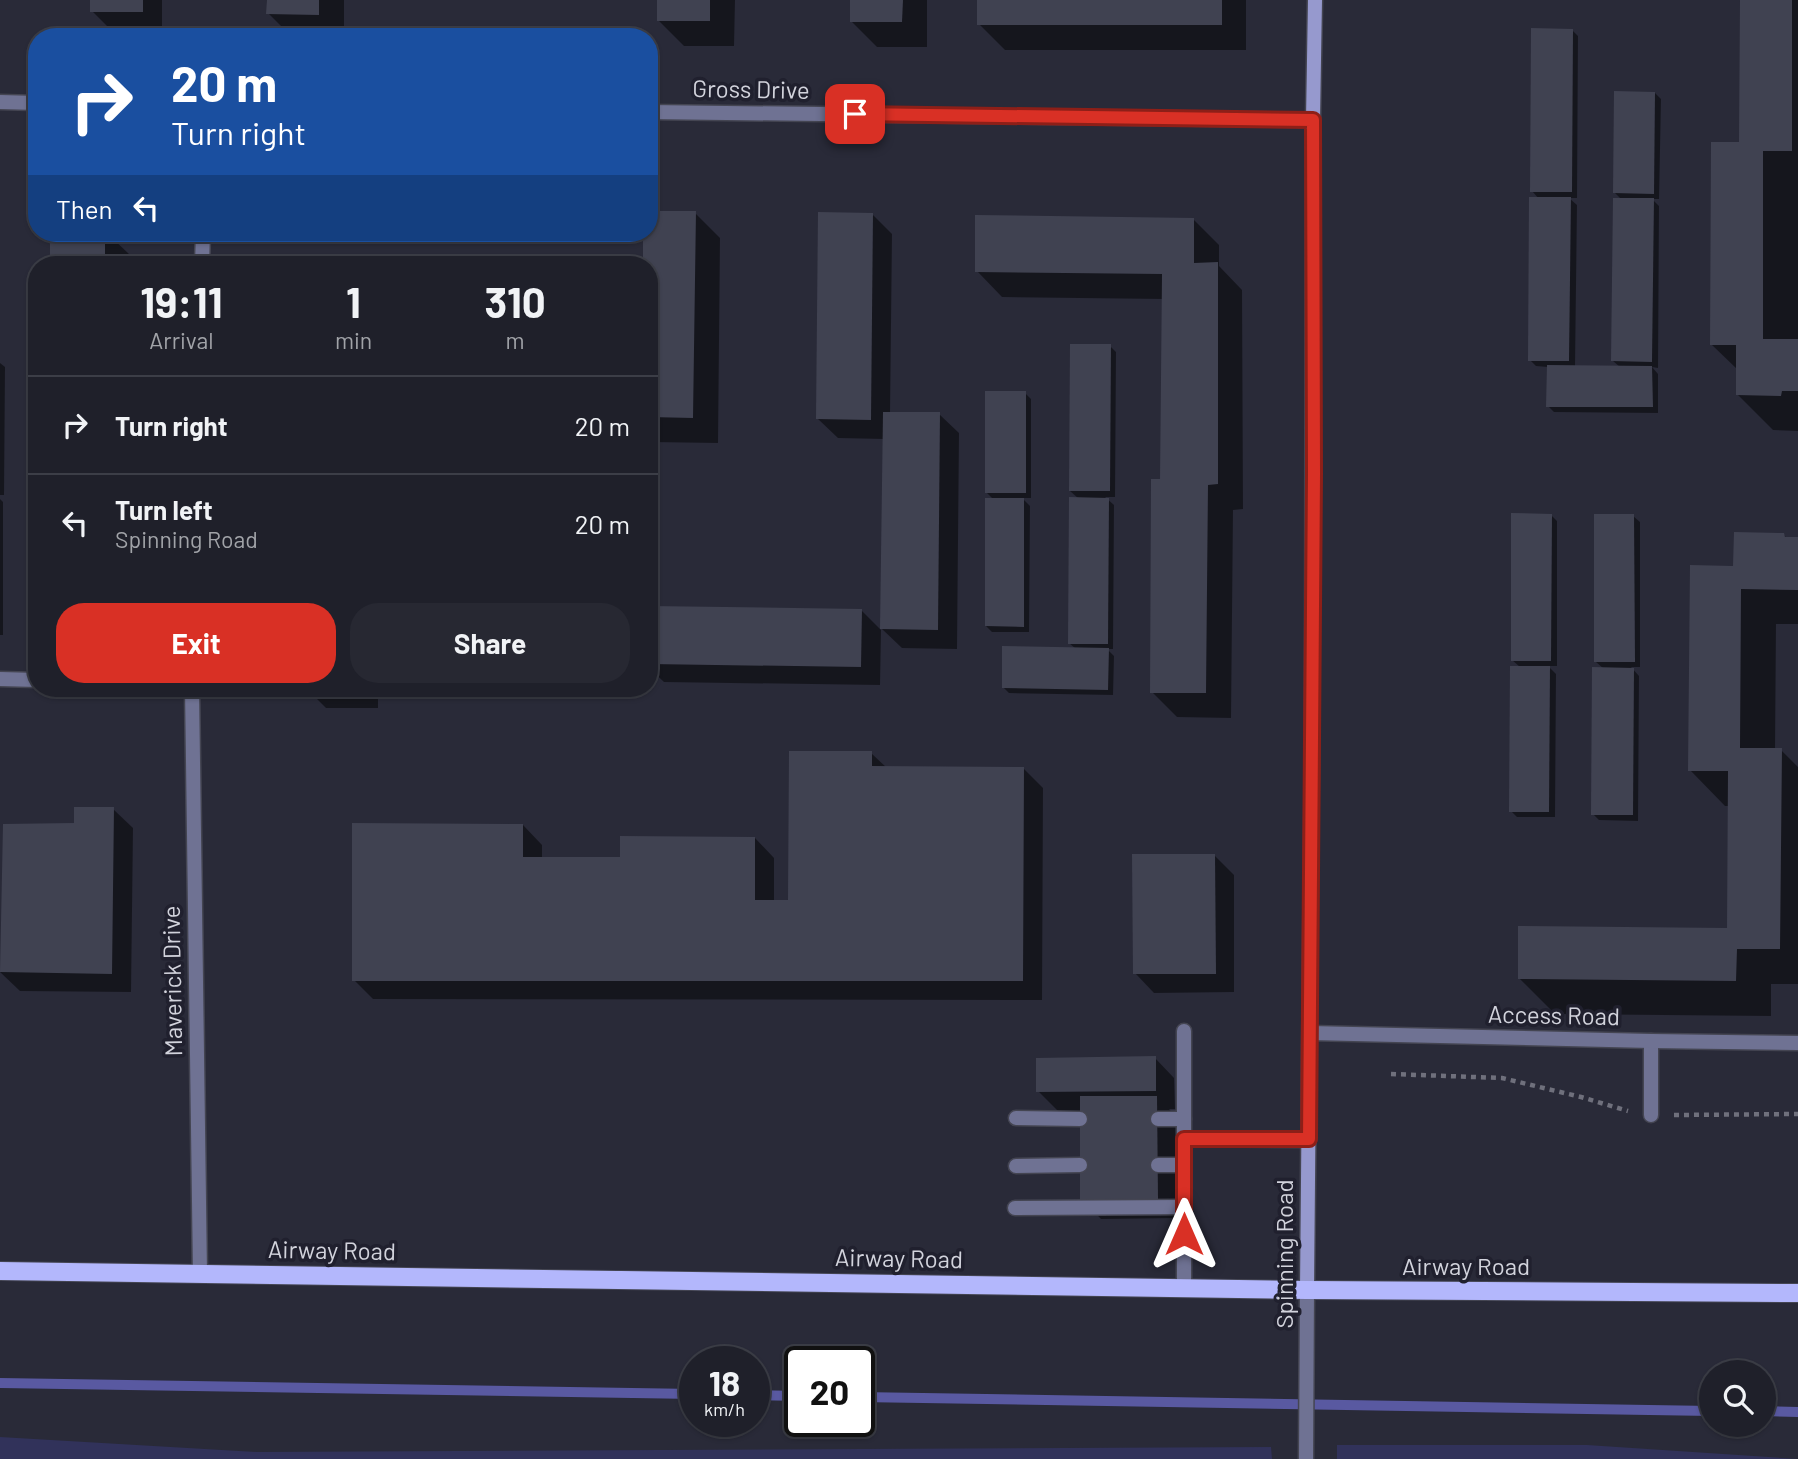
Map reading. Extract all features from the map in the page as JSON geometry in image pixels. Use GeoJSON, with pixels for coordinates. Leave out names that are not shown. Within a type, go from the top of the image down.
{"type":"FeatureCollection","features":[{"type":"Feature","properties":{"kind":"main road","name":"Airway Road"},"geometry":{"type":"LineString","coordinates":[[0,1271],[1307,1290],[1798,1293]]}},
{"type":"Feature","properties":{"kind":"street","name":"Spinning Road"},"geometry":{"type":"LineString","coordinates":[[1306,1454],[1315,0]]}},
{"type":"Feature","properties":{"kind":"street"},"geometry":{"type":"LineString","coordinates":[[0,103],[28,103]]}},
{"type":"Feature","properties":{"kind":"street","name":"Gross Drive"},"geometry":{"type":"LineString","coordinates":[[658,111],[1313,120]]}},
{"type":"Feature","properties":{"kind":"street"},"geometry":{"type":"LineString","coordinates":[[0,679],[28,680]]}},
{"type":"Feature","properties":{"kind":"street","name":"Maverick Drive"},"geometry":{"type":"LineString","coordinates":[[192,697],[200,1274]]}},
{"type":"Feature","properties":{"kind":"street"},"geometry":{"type":"LineString","coordinates":[[1184,1031],[1184,1288]]}},
{"type":"Feature","properties":{"kind":"street","name":"Access Road"},"geometry":{"type":"LineString","coordinates":[[1310,1033],[1798,1043]]}},
{"type":"Feature","properties":{"kind":"street"},"geometry":{"type":"LineString","coordinates":[[1651,1041],[1651,1115]]}},
{"type":"Feature","properties":{"kind":"street"},"geometry":{"type":"LineString","coordinates":[[1016,1118],[1080,1119]]}},
{"type":"Feature","properties":{"kind":"street"},"geometry":{"type":"LineString","coordinates":[[1158,1119],[1184,1119]]}},
{"type":"Feature","properties":{"kind":"street"},"geometry":{"type":"LineString","coordinates":[[1184,1139],[1309,1139]]}},
{"type":"Feature","properties":{"kind":"street"},"geometry":{"type":"LineString","coordinates":[[1016,1166],[1080,1165]]}},
{"type":"Feature","properties":{"kind":"street"},"geometry":{"type":"LineString","coordinates":[[1158,1165],[1184,1165]]}},
{"type":"Feature","properties":{"kind":"street"},"geometry":{"type":"LineString","coordinates":[[1015,1208],[1184,1207]]}},
{"type":"Feature","properties":{"kind":"path"},"geometry":{"type":"LineString","coordinates":[[1391,1074],[1502,1078],[1642,1115],[1798,1114]]}},
{"type":"Feature","properties":{"kind":"shaded area"},"geometry":{"type":"Polygon","coordinates":[[[0,1437],[257,1452],[1271,1447],[1272,1459],[0,1459],[0,1437]]]}},
{"type":"Feature","properties":{"kind":"shaded area"},"geometry":{"type":"Polygon","coordinates":[[[1337,1445],[1587,1445],[1798,1459],[1337,1459],[1337,1445]]]}},
{"type":"Feature","properties":{"kind":"building"},"geometry":{"type":"Polygon","coordinates":[[[90,0],[143,0],[143,12],[90,12],[90,0]]]}},
{"type":"Feature","properties":{"kind":"building"},"geometry":{"type":"Polygon","coordinates":[[[267,0],[319,0],[319,15],[266,14],[267,0]]]}},
{"type":"Feature","properties":{"kind":"building"},"geometry":{"type":"Polygon","coordinates":[[[657,0],[710,0],[710,21],[657,21],[657,0]]]}},
{"type":"Feature","properties":{"kind":"building"},"geometry":{"type":"Polygon","coordinates":[[[850,0],[903,0],[902,22],[850,22],[850,0]]]}},
{"type":"Feature","properties":{"kind":"building"},"geometry":{"type":"Polygon","coordinates":[[[977,0],[1222,0],[1222,25],[977,25],[977,0]]]}},
{"type":"Feature","properties":{"kind":"building"},"geometry":{"type":"Polygon","coordinates":[[[1740,0],[1792,0],[1792,151],[1763,151],[1763,339],[1798,339],[1798,391],[1782,391],[1781,396],[1736,395],[1736,345],[1710,345],[1711,142],[1739,142],[1740,0]]]}},
{"type":"Feature","properties":{"kind":"building"},"geometry":{"type":"Polygon","coordinates":[[[1531,28],[1573,29],[1572,192],[1530,192],[1531,28]]]}},
{"type":"Feature","properties":{"kind":"building"},"geometry":{"type":"Polygon","coordinates":[[[1614,91],[1655,92],[1654,194],[1613,193],[1614,91]]]}},
{"type":"Feature","properties":{"kind":"building"},"geometry":{"type":"Polygon","coordinates":[[[1529,197],[1571,197],[1569,361],[1528,361],[1529,197]]]}},
{"type":"Feature","properties":{"kind":"building"},"geometry":{"type":"Polygon","coordinates":[[[1613,198],[1654,198],[1652,362],[1611,361],[1613,198]]]}},
{"type":"Feature","properties":{"kind":"building"},"geometry":{"type":"Polygon","coordinates":[[[658,211],[696,211],[693,418],[658,417],[658,256],[643,256],[643,242],[658,242],[658,211]]]}},
{"type":"Feature","properties":{"kind":"building"},"geometry":{"type":"Polygon","coordinates":[[[818,212],[873,213],[871,420],[816,419],[818,212]]]}},
{"type":"Feature","properties":{"kind":"building"},"geometry":{"type":"Polygon","coordinates":[[[975,215],[1194,218],[1194,263],[1218,262],[1218,484],[1208,485],[1206,693],[1150,693],[1151,479],[1160,479],[1162,274],[975,272],[975,215]]]}},
{"type":"Feature","properties":{"kind":"building"},"geometry":{"type":"Polygon","coordinates":[[[50,242],[105,242],[105,256],[50,256],[50,242]]]}},
{"type":"Feature","properties":{"kind":"building"},"geometry":{"type":"Polygon","coordinates":[[[296,254],[353,255],[353,256],[296,254]]]}},
{"type":"Feature","properties":{"kind":"building"},"geometry":{"type":"Polygon","coordinates":[[[1070,344],[1111,344],[1110,491],[1069,491],[1070,344]]]}},
{"type":"Feature","properties":{"kind":"building"},"geometry":{"type":"Polygon","coordinates":[[[1547,365],[1652,366],[1653,407],[1546,407],[1547,365]]]}},
{"type":"Feature","properties":{"kind":"building"},"geometry":{"type":"Polygon","coordinates":[[[985,391],[1026,391],[1026,493],[985,493],[985,391]]]}},
{"type":"Feature","properties":{"kind":"building"},"geometry":{"type":"Polygon","coordinates":[[[883,412],[940,412],[938,630],[880,629],[883,412]]]}},
{"type":"Feature","properties":{"kind":"building"},"geometry":{"type":"Polygon","coordinates":[[[1069,497],[1109,498],[1108,644],[1068,644],[1069,497]]]}},
{"type":"Feature","properties":{"kind":"building"},"geometry":{"type":"Polygon","coordinates":[[[985,498],[1024,498],[1024,627],[985,626],[985,498]]]}},
{"type":"Feature","properties":{"kind":"building"},"geometry":{"type":"Polygon","coordinates":[[[1511,513],[1552,514],[1551,661],[1511,661],[1511,513]]]}},
{"type":"Feature","properties":{"kind":"building"},"geometry":{"type":"Polygon","coordinates":[[[1594,514],[1634,514],[1635,662],[1594,662],[1594,514]]]}},
{"type":"Feature","properties":{"kind":"building"},"geometry":{"type":"Polygon","coordinates":[[[1734,532],[1784,533],[1785,537],[1798,537],[1798,590],[1741,589],[1740,748],[1782,748],[1780,949],[1737,949],[1736,981],[1518,979],[1518,926],[1727,928],[1728,771],[1688,771],[1690,565],[1733,566],[1734,532]]]}},
{"type":"Feature","properties":{"kind":"building"},"geometry":{"type":"Polygon","coordinates":[[[658,606],[862,609],[861,667],[658,664],[658,606]]]}},
{"type":"Feature","properties":{"kind":"building"},"geometry":{"type":"Polygon","coordinates":[[[1002,646],[1109,648],[1108,690],[1002,688],[1002,646]]]}},
{"type":"Feature","properties":{"kind":"building"},"geometry":{"type":"Polygon","coordinates":[[[1510,666],[1550,666],[1549,812],[1509,812],[1510,666]]]}},
{"type":"Feature","properties":{"kind":"building"},"geometry":{"type":"Polygon","coordinates":[[[1592,667],[1634,668],[1633,815],[1591,815],[1592,667]]]}},
{"type":"Feature","properties":{"kind":"building"},"geometry":{"type":"Polygon","coordinates":[[[789,751],[872,751],[872,766],[1024,767],[1023,981],[352,981],[352,823],[523,824],[523,857],[620,857],[620,836],[755,837],[755,900],[788,900],[789,751]]]}},
{"type":"Feature","properties":{"kind":"building"},"geometry":{"type":"Polygon","coordinates":[[[74,807],[114,807],[112,974],[0,972],[3,824],[74,823],[74,807]]]}},
{"type":"Feature","properties":{"kind":"building"},"geometry":{"type":"Polygon","coordinates":[[[1132,854],[1215,854],[1216,974],[1133,974],[1132,854]]]}},
{"type":"Feature","properties":{"kind":"building"},"geometry":{"type":"Polygon","coordinates":[[[1156,1056],[1156,1091],[1036,1092],[1036,1058],[1156,1056]]]}},
{"type":"Feature","properties":{"kind":"building"},"geometry":{"type":"Polygon","coordinates":[[[1080,1096],[1157,1096],[1158,1199],[1080,1200],[1080,1096]]]}},
{"type":"Feature","properties":{"kind":"waterway"},"geometry":{"type":"LineString","coordinates":[[0,1383],[679,1394]]}},
{"type":"Feature","properties":{"kind":"waterway"},"geometry":{"type":"LineString","coordinates":[[770,1395],[784,1396]]}},
{"type":"Feature","properties":{"kind":"waterway"},"geometry":{"type":"LineString","coordinates":[[875,1397],[1699,1411]]}},
{"type":"Feature","properties":{"kind":"waterway"},"geometry":{"type":"LineString","coordinates":[[1776,1411],[1798,1412]]}},
{"type":"Feature","properties":{"kind":"route"},"geometry":{"type":"LineString","coordinates":[[855,114],[1313,120],[1314,474],[1309,1139],[1184,1139],[1184,1234]]}}]}
